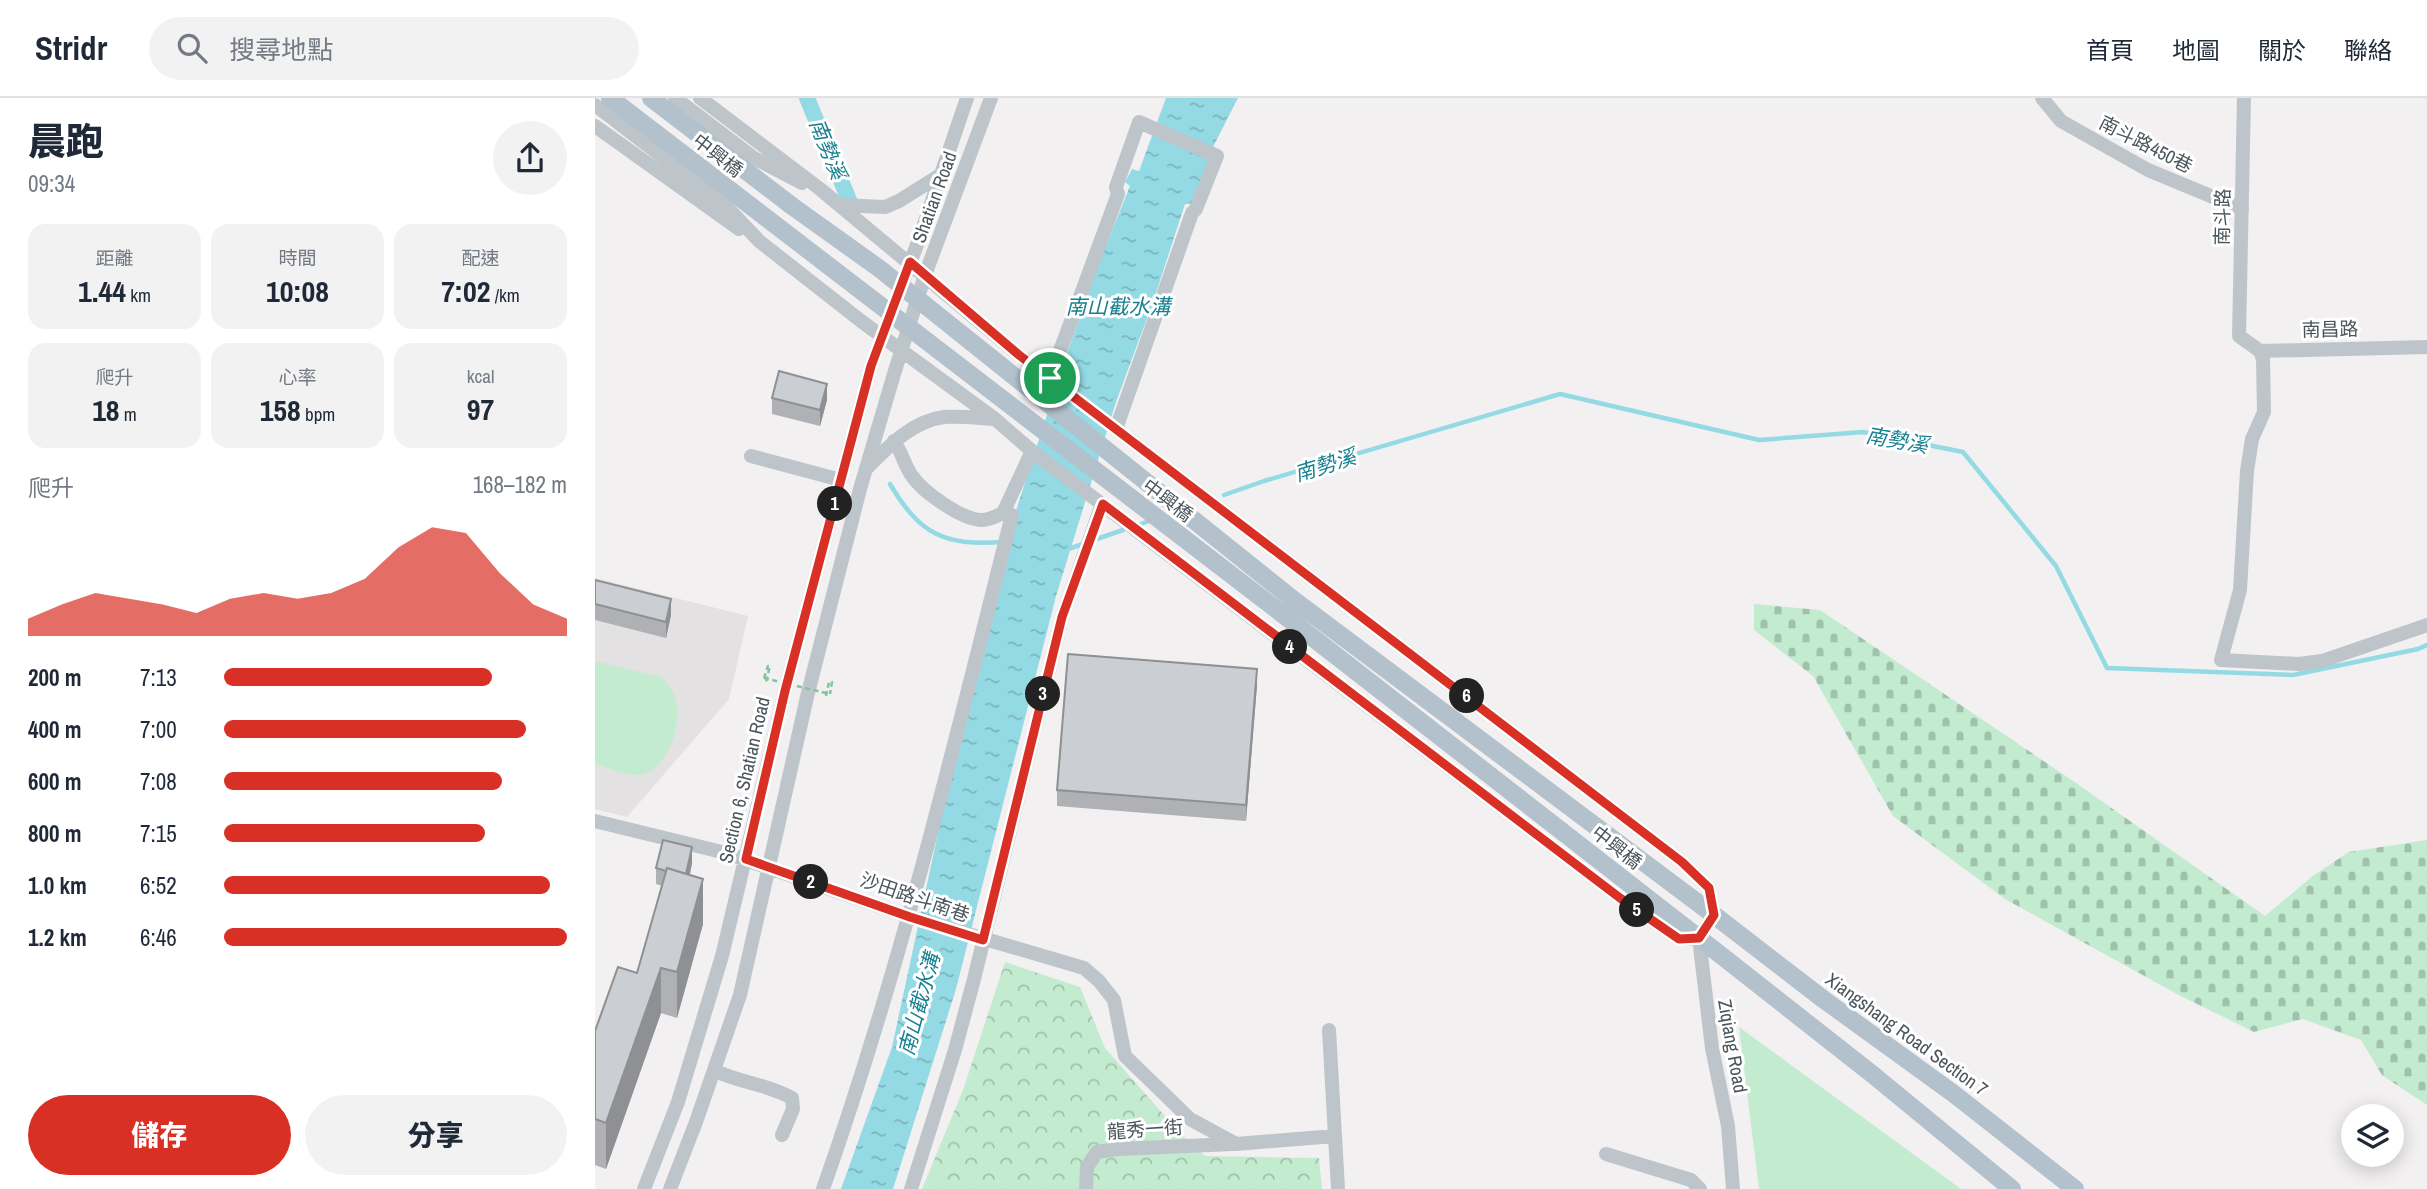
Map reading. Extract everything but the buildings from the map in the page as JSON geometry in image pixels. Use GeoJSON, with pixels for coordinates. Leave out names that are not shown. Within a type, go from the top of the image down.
{"type":"FeatureCollection","features":[{"type":"Feature","properties":{"kind":"main road","name":"中興橋"},"geometry":{"type":"LineString","coordinates":[[610,98],[1285,616],[1699,938]]}},
{"type":"Feature","properties":{"kind":"main road","name":"中興橋"},"geometry":{"type":"LineString","coordinates":[[651,98],[792,206],[880,269],[1295,601],[1714,915]]}},
{"type":"Feature","properties":{"kind":"main road","name":"Xiangshang Road Section 7"},"geometry":{"type":"LineString","coordinates":[[1714,915],[1823,999],[1954,1094],[2075,1189]]}},
{"type":"Feature","properties":{"kind":"main road"},"geometry":{"type":"LineString","coordinates":[[1699,938],[1872,1074],[2012,1189]]}},
{"type":"Feature","properties":{"kind":"street"},"geometry":{"type":"LineString","coordinates":[[675,98],[754,158],[792,179],[820,189]]}},
{"type":"Feature","properties":{"kind":"street"},"geometry":{"type":"LineString","coordinates":[[595,105],[725,205],[758,241],[995,419],[1102,505],[1629,905],[1679,939],[1699,938],[1714,915],[1709,888],[1682,862],[1050,378],[820,189],[700,98]]}},
{"type":"Feature","properties":{"kind":"street","name":"Shatian Road"},"geometry":{"type":"LineString","coordinates":[[882,336],[967,98]]}},
{"type":"Feature","properties":{"kind":"street","name":"Shatian Road"},"geometry":{"type":"LineString","coordinates":[[902,350],[925,275],[991,98]]}},
{"type":"Feature","properties":{"kind":"street","name":"南斗路450巷"},"geometry":{"type":"LineString","coordinates":[[2042,98],[2061,121],[2148,170],[2242,209]]}},
{"type":"Feature","properties":{"kind":"street","name":"南斗路"},"geometry":{"type":"LineString","coordinates":[[2244,98],[2239,336],[2260,351]]}},
{"type":"Feature","properties":{"kind":"street"},"geometry":{"type":"LineString","coordinates":[[1050,378],[1118,194],[1116,187],[1139,122],[1217,156],[1192,213],[1116,429]]}},
{"type":"Feature","properties":{"kind":"street"},"geometry":{"type":"LineString","coordinates":[[595,126],[784,261]]}},
{"type":"Feature","properties":{"kind":"street"},"geometry":{"type":"LineString","coordinates":[[839,205],[885,207],[942,174]]}},
{"type":"Feature","properties":{"kind":"street","name":"Section 6, Shatian Road"},"geometry":{"type":"LineString","coordinates":[[644,1189],[678,1102],[722,956],[785,691],[871,366],[882,336]]}},
{"type":"Feature","properties":{"kind":"street","name":"南昌路"},"geometry":{"type":"LineString","coordinates":[[2260,351],[2427,347]]}},
{"type":"Feature","properties":{"kind":"street"},"geometry":{"type":"LineString","coordinates":[[670,1189],[740,995],[807,697],[866,469],[902,350]]}},
{"type":"Feature","properties":{"kind":"street"},"geometry":{"type":"LineString","coordinates":[[2260,351],[2263,359],[2264,412],[2252,439],[2247,471],[2240,590],[2221,660],[2299,664],[2322,661],[2427,625]]}},
{"type":"Feature","properties":{"kind":"street"},"geometry":{"type":"LineString","coordinates":[[866,469],[894,441],[928,421],[945,417],[995,419]]}},
{"type":"Feature","properties":{"kind":"street"},"geometry":{"type":"LineString","coordinates":[[894,441],[902,452],[910,474],[926,492],[968,517],[983,520],[1003,513],[1032,451]]}},
{"type":"Feature","properties":{"kind":"street"},"geometry":{"type":"LineString","coordinates":[[751,456],[841,480]]}},
{"type":"Feature","properties":{"kind":"street"},"geometry":{"type":"LineString","coordinates":[[911,1189],[955,1050],[1062,617],[1102,505]]}},
{"type":"Feature","properties":{"kind":"street"},"geometry":{"type":"LineString","coordinates":[[823,1189],[859,1088],[910,917],[1012,514]]}},
{"type":"Feature","properties":{"kind":"street","name":"沙田路斗南巷"},"geometry":{"type":"LineString","coordinates":[[595,821],[746,859],[910,917],[1084,968],[1114,1000],[1125,1056],[1190,1119],[1236,1144]]}},
{"type":"Feature","properties":{"kind":"street","name":"Ziqiang Road"},"geometry":{"type":"LineString","coordinates":[[1699,938],[1709,1026],[1728,1126],[1733,1189]]}},
{"type":"Feature","properties":{"kind":"street"},"geometry":{"type":"LineString","coordinates":[[1329,1030],[1338,1189]]}},
{"type":"Feature","properties":{"kind":"street"},"geometry":{"type":"LineString","coordinates":[[714,1069],[726,1076],[756,1082],[792,1098],[793,1109],[782,1135]]}},
{"type":"Feature","properties":{"kind":"street"},"geometry":{"type":"LineString","coordinates":[[1236,1144],[1335,1136]]}},
{"type":"Feature","properties":{"kind":"street","name":"龍秀一街"},"geometry":{"type":"LineString","coordinates":[[1086,1189],[1087,1167],[1097,1152],[1236,1144]]}},
{"type":"Feature","properties":{"kind":"street"},"geometry":{"type":"LineString","coordinates":[[1606,1154],[1691,1180],[1700,1189]]}},
{"type":"Feature","properties":{"kind":"path"},"geometry":{"type":"LineString","coordinates":[[765,680],[828,695]]}},
{"type":"Feature","properties":{"kind":"shaded area"},"geometry":{"type":"Polygon","coordinates":[[[595,578],[748,616],[729,699],[627,817],[595,809],[595,578]]]}},
{"type":"Feature","properties":{"kind":"green space"},"geometry":{"type":"Polygon","coordinates":[[[1754,604],[1820,610],[2076,783],[2265,916],[2314,875],[2349,852],[2427,840],[2427,1105],[2382,1075],[2361,1040],[2303,1019],[2254,1032],[2177,994],[2005,899],[1893,816],[1813,676],[1754,630],[1754,604]]]}},
{"type":"Feature","properties":{"kind":"green space"},"geometry":{"type":"Polygon","coordinates":[[[595,661],[661,677],[676,700],[677,719],[673,740],[663,760],[648,773],[628,774],[595,764],[595,661]]]}},
{"type":"Feature","properties":{"kind":"green space"},"geometry":{"type":"Polygon","coordinates":[[[1005,962],[1080,987],[1105,1048],[1179,1132],[1205,1156],[1319,1158],[1322,1189],[922,1189],[963,1090],[1005,962]]]}},
{"type":"Feature","properties":{"kind":"green space"},"geometry":{"type":"Polygon","coordinates":[[[1739,1027],[1961,1189],[1759,1189],[1739,1027]]]}},
{"type":"Feature","properties":{"kind":"water","name":"南山截水溝"},"geometry":{"type":"Polygon","coordinates":[[[1166,98],[1238,98],[1213,147],[1192,204],[1185,204],[1116,402],[1056,596],[956,989],[893,1189],[841,1189],[892,1047],[952,768],[1012,523],[1063,365],[1097,268],[1130,186],[1125,182],[1132,169],[1139,171],[1166,98]]]}},
{"type":"Feature","properties":{"kind":"waterway","name":"南勢溪"},"geometry":{"type":"LineString","coordinates":[[807,98],[849,200]]}},
{"type":"Feature","properties":{"kind":"waterway","name":"南勢溪"},"geometry":{"type":"LineString","coordinates":[[1224,495],[1560,394],[1759,440],[1863,432],[1963,452],[2056,566],[2107,668],[2293,675],[2427,645]]}},
{"type":"Feature","properties":{"kind":"waterway","name":"南勢溪"},"geometry":{"type":"LineString","coordinates":[[890,484],[912,515],[935,533],[964,542],[1002,542]]}},
{"type":"Feature","properties":{"kind":"waterway","name":"南勢溪"},"geometry":{"type":"LineString","coordinates":[[1141,524],[1152,520]]}},
{"type":"Feature","properties":{"kind":"waterway","name":"南勢溪"},"geometry":{"type":"LineString","coordinates":[[1094,540],[1123,530]]}},
{"type":"Feature","properties":{"kind":"waterway","name":"南勢溪"},"geometry":{"type":"LineString","coordinates":[[1068,549],[1086,543]]}},
{"type":"Feature","properties":{"kind":"route"},"geometry":{"type":"LineString","coordinates":[[910,262],[1050,378],[1682,862],[1709,888],[1714,915],[1699,938],[1679,939],[1620,898],[1103,504],[1062,617],[983,940],[746,859],[785,691],[871,366],[910,262]]}}]}
